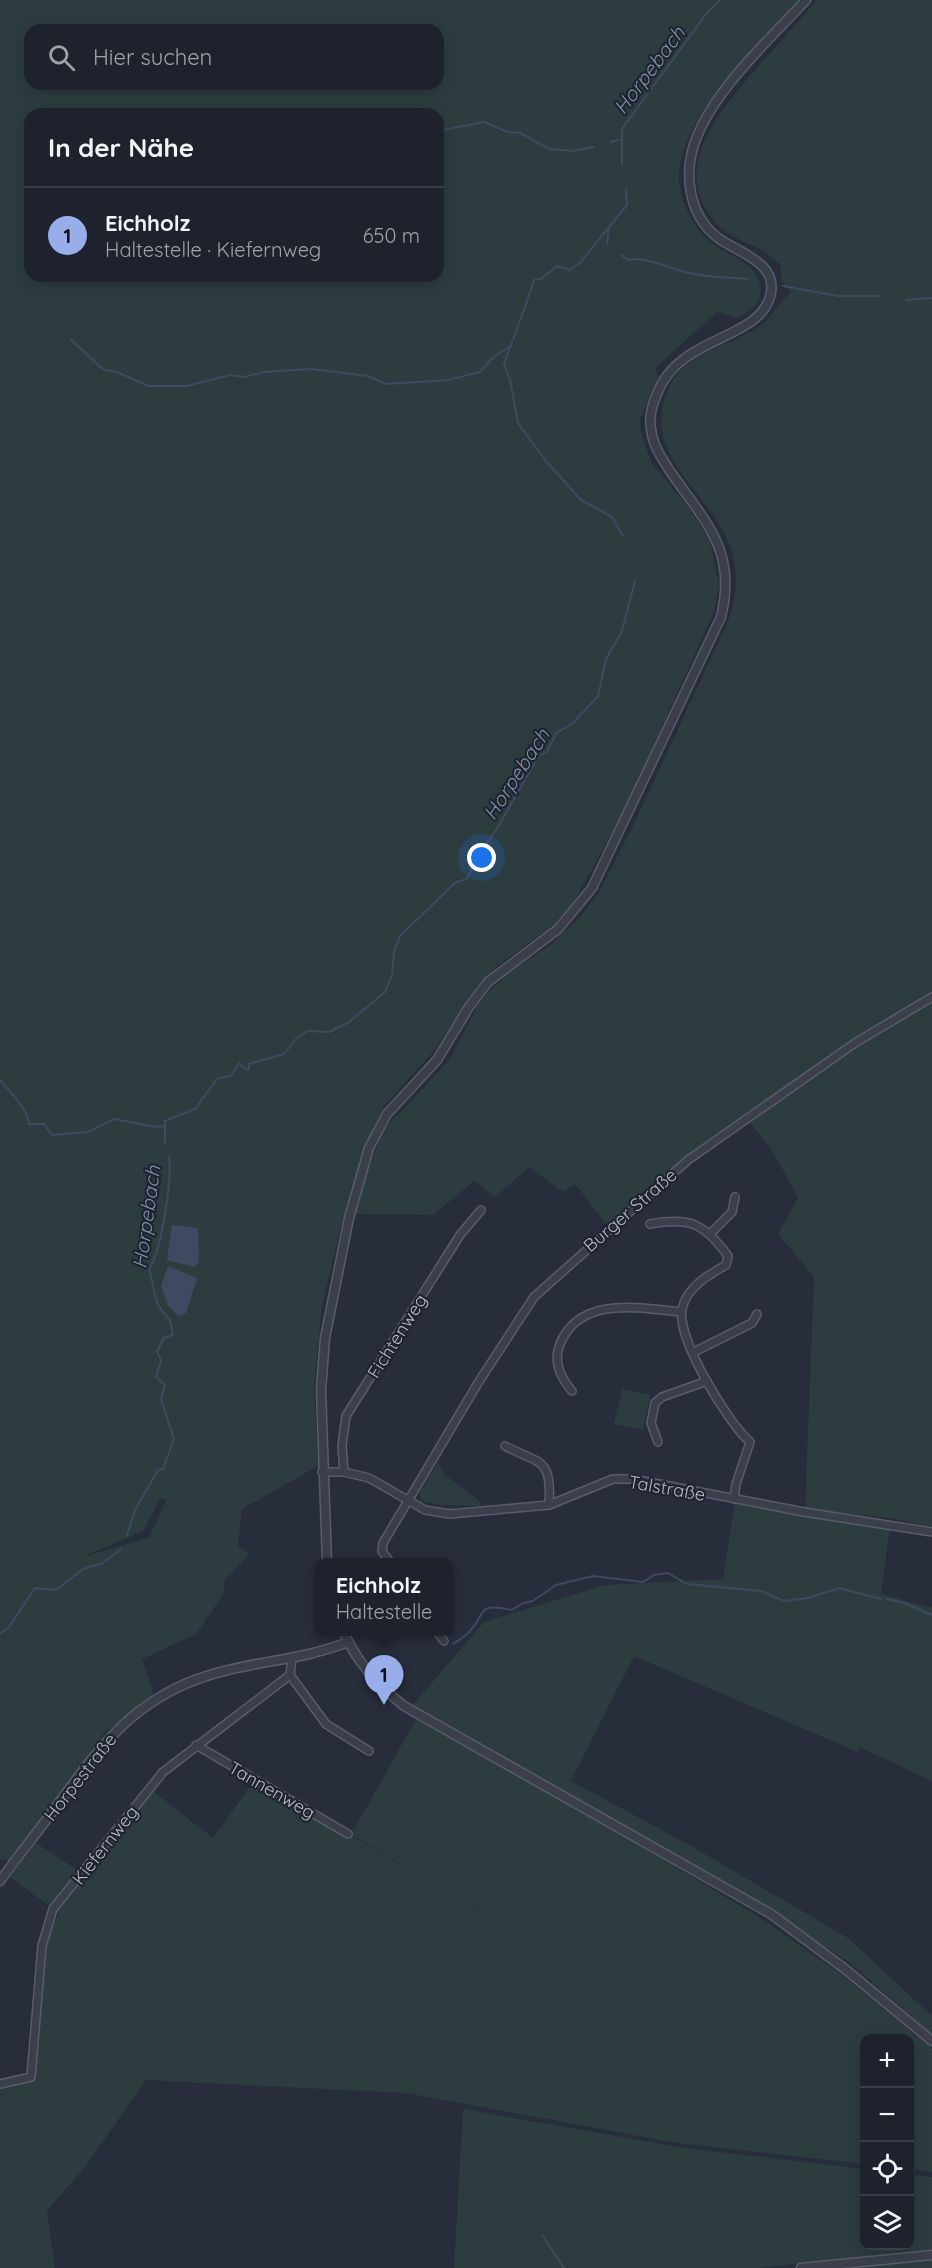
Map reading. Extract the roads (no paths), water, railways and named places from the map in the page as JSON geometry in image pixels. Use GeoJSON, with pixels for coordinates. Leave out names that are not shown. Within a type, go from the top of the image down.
{"type":"FeatureCollection","features":[{"type":"Feature","properties":{"kind":"street"},"geometry":{"type":"LineString","coordinates":[[327,1558],[321,1390],[330,1305],[356,1191],[373,1139],[400,1098],[437,1060],[469,1007],[488,982],[558,929],[583,903],[601,873],[721,617],[727,584],[724,557],[704,516],[655,446],[650,425],[651,413],[662,381],[673,367],[688,354],[757,318],[770,299],[770,281],[762,265],[716,236],[698,212],[689,188],[689,164],[698,134],[712,109],[806,0]]}},
{"type":"Feature","properties":{"kind":"street","name":"Burger Straße"},"geometry":{"type":"LineString","coordinates":[[407,1502],[534,1297],[688,1160],[863,1037],[932,997]]}},
{"type":"Feature","properties":{"kind":"street"},"geometry":{"type":"LineString","coordinates":[[711,1233],[732,1212],[735,1197]]}},
{"type":"Feature","properties":{"kind":"street","name":"Fichtenweg"},"geometry":{"type":"LineString","coordinates":[[344,1472],[342,1446],[346,1416],[460,1235],[481,1210]]}},
{"type":"Feature","properties":{"kind":"street"},"geometry":{"type":"LineString","coordinates":[[650,1224],[686,1221],[711,1233],[729,1261],[697,1285],[682,1312],[684,1332],[707,1382],[726,1414],[750,1442],[736,1484],[734,1499]]}},
{"type":"Feature","properties":{"kind":"street"},"geometry":{"type":"LineString","coordinates":[[572,1391],[561,1375],[557,1358],[565,1334],[582,1315],[618,1308],[682,1312]]}},
{"type":"Feature","properties":{"kind":"street"},"geometry":{"type":"LineString","coordinates":[[694,1352],[752,1323],[757,1314]]}},
{"type":"Feature","properties":{"kind":"street"},"geometry":{"type":"LineString","coordinates":[[658,1442],[651,1423],[655,1403],[662,1397],[707,1382]]}},
{"type":"Feature","properties":{"kind":"street"},"geometry":{"type":"LineString","coordinates":[[505,1446],[540,1461],[546,1468],[549,1505]]}},
{"type":"Feature","properties":{"kind":"street","name":"Talstraße"},"geometry":{"type":"LineString","coordinates":[[322,1472],[344,1472],[369,1478],[407,1502],[431,1512],[450,1514],[549,1505],[613,1479],[633,1479],[734,1499],[932,1532]]}},
{"type":"Feature","properties":{"kind":"street"},"geometry":{"type":"LineString","coordinates":[[387,1558],[382,1551],[382,1543],[407,1502]]}},
{"type":"Feature","properties":{"kind":"street"},"geometry":{"type":"LineString","coordinates":[[346,1636],[376,1681],[404,1706],[771,1914],[837,1962],[932,2041]]}},
{"type":"Feature","properties":{"kind":"street"},"geometry":{"type":"LineString","coordinates":[[440,1636],[444,1641]]}},
{"type":"Feature","properties":{"kind":"street","name":"Horpestraße"},"geometry":{"type":"LineString","coordinates":[[0,1881],[108,1738],[122,1724],[185,1684],[239,1667],[322,1653],[348,1642]]}},
{"type":"Feature","properties":{"kind":"street"},"geometry":{"type":"LineString","coordinates":[[292,1659],[290,1675],[326,1724],[369,1751]]}},
{"type":"Feature","properties":{"kind":"street","name":"Kiefernweg"},"geometry":{"type":"LineString","coordinates":[[0,2084],[31,2078],[42,1946],[53,1909],[163,1772],[290,1675]]}},
{"type":"Feature","properties":{"kind":"street","name":"Tannenweg"},"geometry":{"type":"LineString","coordinates":[[196,1745],[348,1834]]}},
{"type":"Feature","properties":{"kind":"street"},"geometry":{"type":"LineString","coordinates":[[801,2268],[932,2255]]}},
{"type":"Feature","properties":{"kind":"water"},"geometry":{"type":"Polygon","coordinates":[[[172,1225],[198,1228],[199,1263],[194,1267],[167,1260],[172,1225]]]}},
{"type":"Feature","properties":{"kind":"water"},"geometry":{"type":"Polygon","coordinates":[[[168,1266],[197,1278],[186,1313],[179,1316],[168,1306],[161,1286],[168,1266]]]}},
{"type":"Feature","properties":{"kind":"waterway","name":"Horpebach"},"geometry":{"type":"LineString","coordinates":[[622,164],[622,129],[706,14],[720,0]]}},
{"type":"Feature","properties":{"kind":"waterway"},"geometry":{"type":"LineString","coordinates":[[444,130],[484,122],[508,132],[520,133],[549,149],[573,151],[594,147]]}},
{"type":"Feature","properties":{"kind":"waterway"},"geometry":{"type":"LineString","coordinates":[[611,142],[622,139]]}},
{"type":"Feature","properties":{"kind":"waterway","name":"Horpebach"},"geometry":{"type":"LineString","coordinates":[[623,536],[612,517],[581,500],[545,460],[518,423],[510,380],[504,364],[534,280],[541,279],[557,266],[570,270],[579,264],[627,205],[626,190]]}},
{"type":"Feature","properties":{"kind":"waterway"},"geometry":{"type":"LineString","coordinates":[[607,244],[609,226]]}},
{"type":"Feature","properties":{"kind":"waterway"},"geometry":{"type":"LineString","coordinates":[[621,255],[628,260],[646,261],[695,274],[748,279]]}},
{"type":"Feature","properties":{"kind":"waterway"},"geometry":{"type":"LineString","coordinates":[[783,286],[838,296],[881,296]]}},
{"type":"Feature","properties":{"kind":"waterway"},"geometry":{"type":"LineString","coordinates":[[906,300],[932,298]]}},
{"type":"Feature","properties":{"kind":"waterway"},"geometry":{"type":"LineString","coordinates":[[70,339],[104,370],[117,372],[148,386],[187,386],[230,375],[244,377],[264,372],[311,369],[368,376],[386,384],[448,380],[480,372],[493,357],[509,347]]}},
{"type":"Feature","properties":{"kind":"waterway","name":"Horpebach"},"geometry":{"type":"LineString","coordinates":[[165,1142],[165,1121],[195,1109],[218,1078],[231,1076],[239,1063],[249,1069],[249,1064],[284,1054],[295,1040],[307,1031],[329,1032],[349,1022],[385,992],[392,975],[394,952],[400,936],[456,882],[467,879],[477,858],[498,827],[538,757],[547,752],[556,733],[572,724],[598,696],[606,659],[622,631],[635,581]]}},
{"type":"Feature","properties":{"kind":"waterway"},"geometry":{"type":"LineString","coordinates":[[0,1080],[22,1107],[29,1124],[44,1124],[52,1135],[88,1132],[114,1119],[156,1127],[165,1126]]}},
{"type":"Feature","properties":{"kind":"waterway","name":"Horpebach"},"geometry":{"type":"LineString","coordinates":[[127,1535],[135,1510],[158,1470],[163,1469],[174,1439],[161,1399],[165,1385],[156,1377],[161,1361],[157,1351],[164,1338],[173,1335],[170,1320],[157,1301],[149,1269],[154,1260],[162,1231],[169,1181],[169,1156]]}},
{"type":"Feature","properties":{"kind":"waterway","name":"Horpebach"},"geometry":{"type":"LineString","coordinates":[[0,1634],[9,1627],[35,1588],[56,1590],[83,1569],[103,1563],[121,1549]]}},
{"type":"Feature","properties":{"kind":"waterway"},"geometry":{"type":"LineString","coordinates":[[453,1644],[467,1634],[483,1611],[487,1609],[512,1610],[523,1603],[533,1601],[556,1585],[593,1576],[643,1582],[654,1575],[668,1573],[687,1584],[761,1591],[784,1601],[808,1598],[839,1588],[881,1599]]}},
{"type":"Feature","properties":{"kind":"waterway"},"geometry":{"type":"LineString","coordinates":[[887,1599],[904,1603],[932,1615]]}},
{"type":"Feature","properties":{"kind":"waterway"},"geometry":{"type":"LineString","coordinates":[[543,2236],[564,2268]]}},
{"type":"Feature","properties":{"kind":"place","name":"Eichholz"},"geometry":{"type":"Point","coordinates":[384,1705]}}]}
